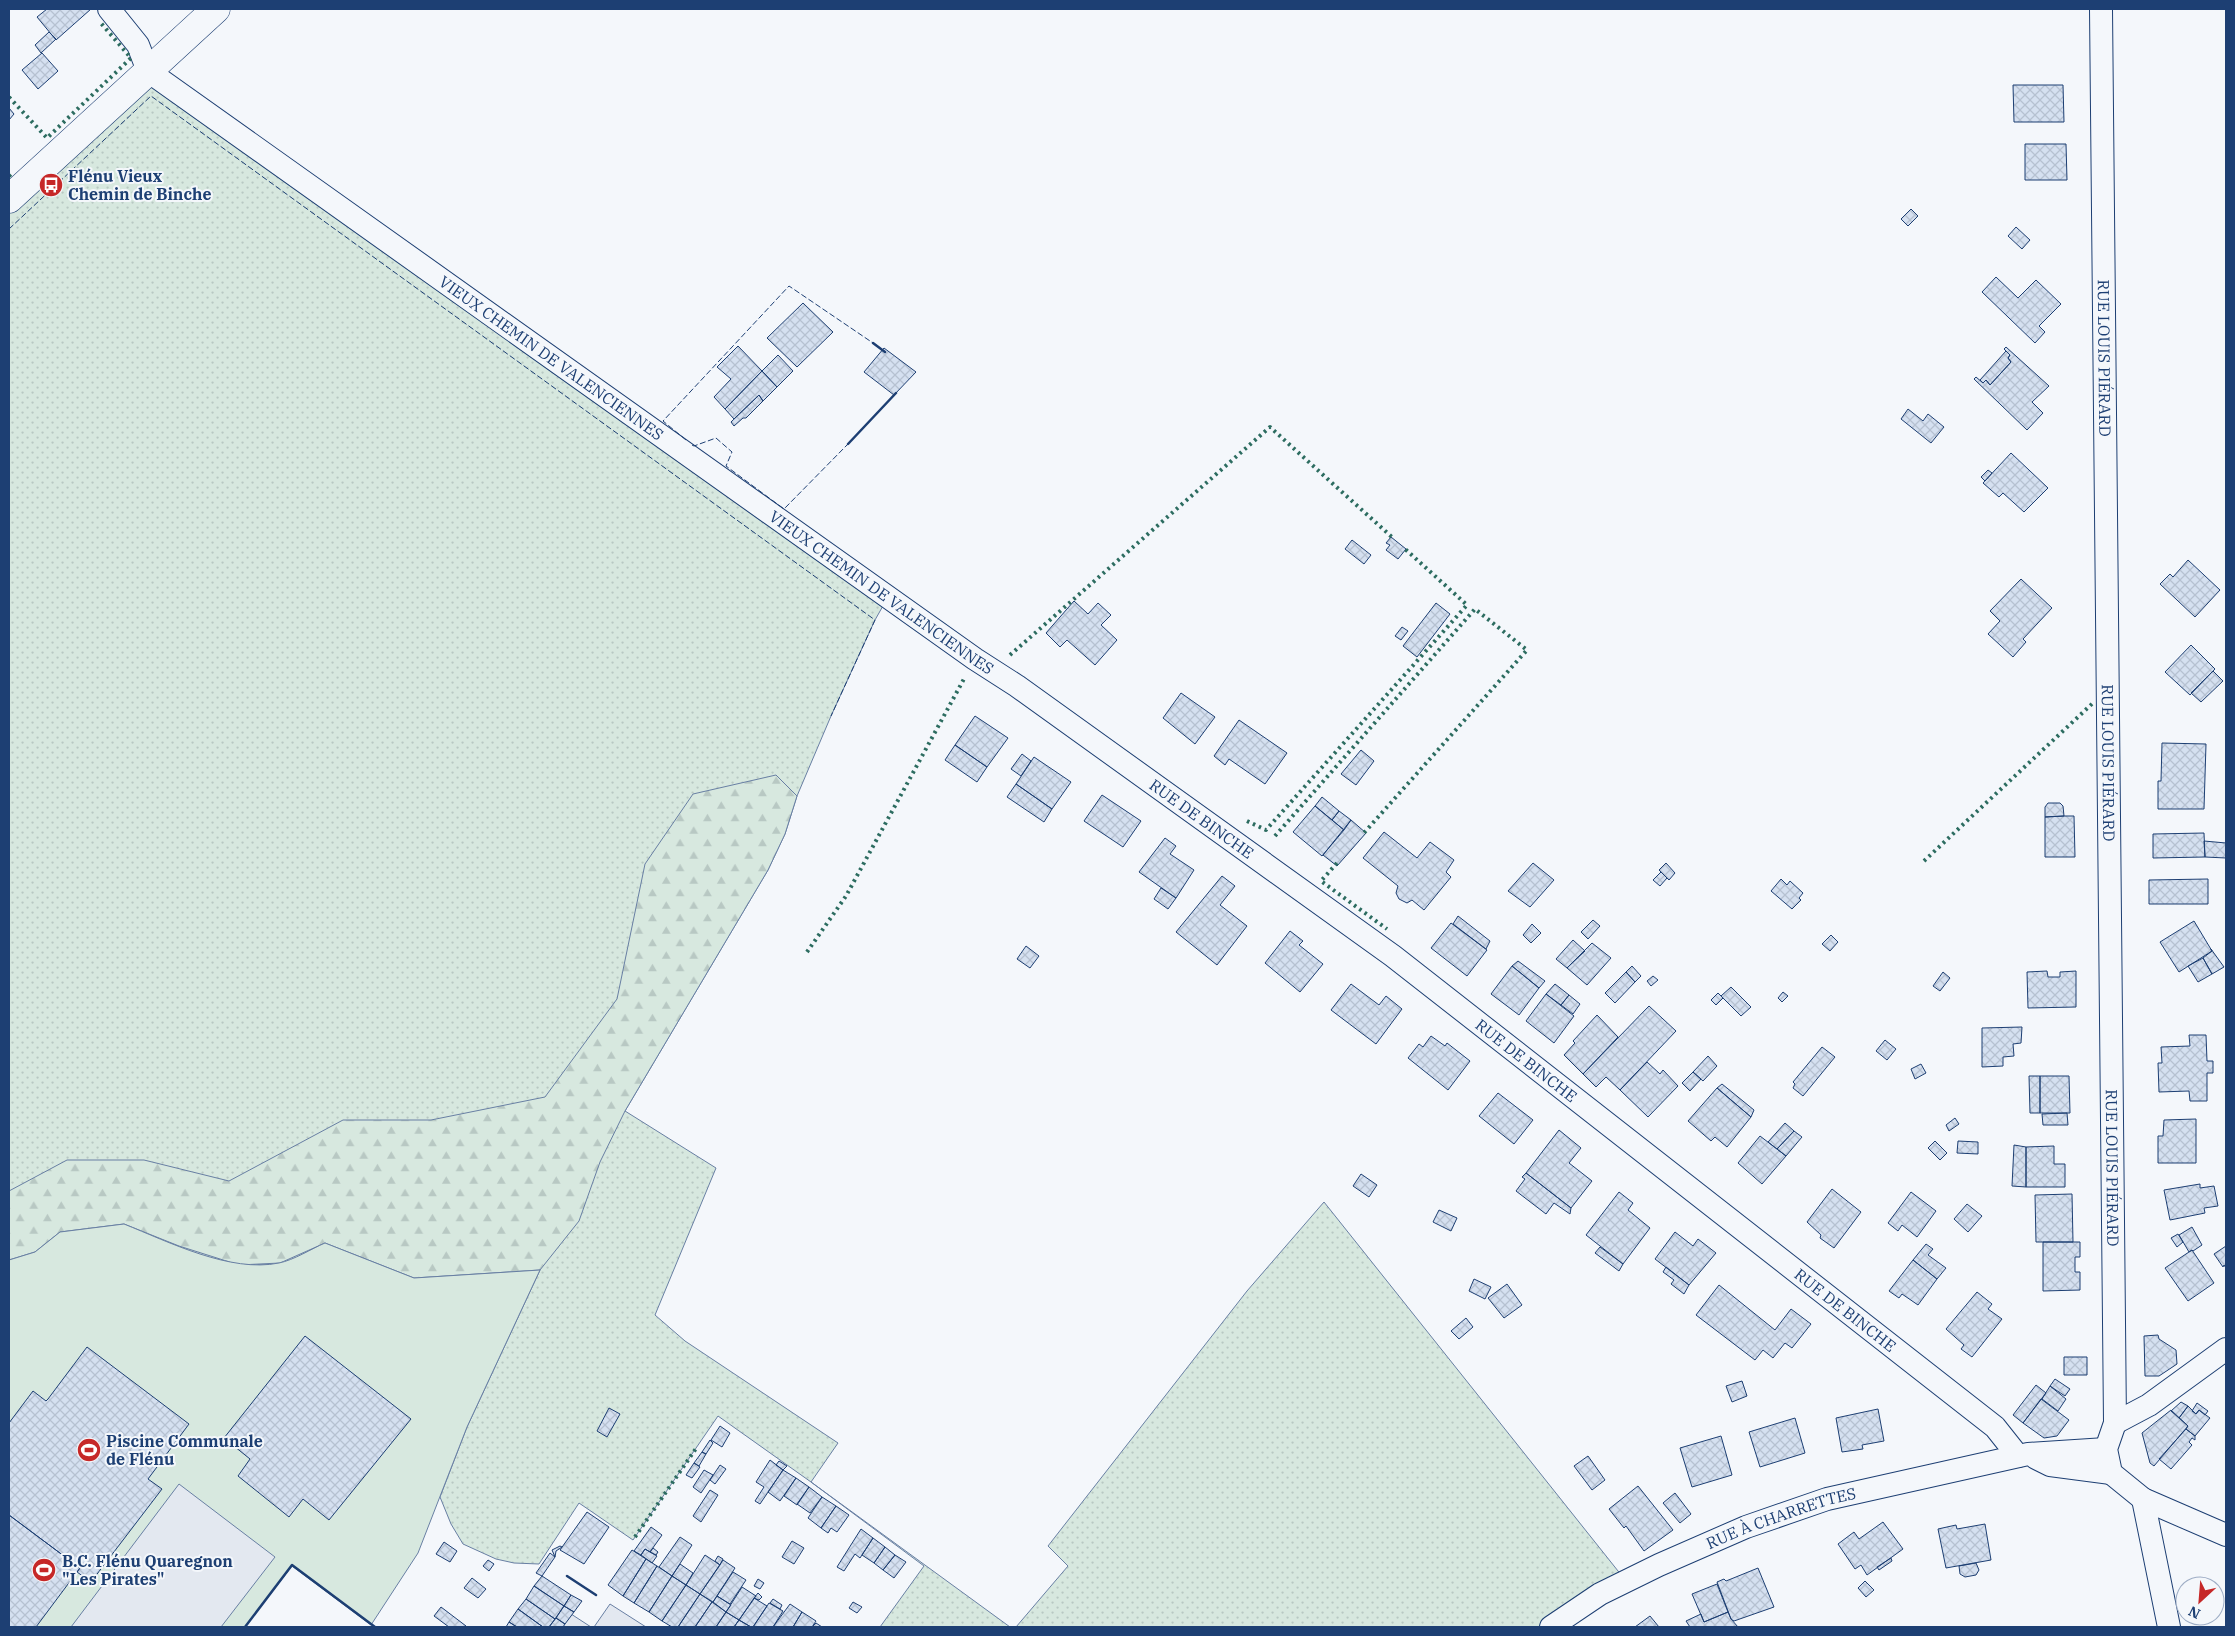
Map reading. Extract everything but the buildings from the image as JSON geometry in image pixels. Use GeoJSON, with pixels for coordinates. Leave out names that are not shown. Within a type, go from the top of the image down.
{"type":"FeatureCollection","features":[{"type":"Feature","properties":{"kind":"street"},"geometry":{"type":"LineString","coordinates":[[109,9],[138,45],[148,71]]}},
{"type":"Feature","properties":{"kind":"street"},"geometry":{"type":"LineString","coordinates":[[9,200],[216,9]]}},
{"type":"Feature","properties":{"kind":"street","name":"RUE LOUIS PIÉRARD"},"geometry":{"type":"LineString","coordinates":[[2101,9],[2115,1423],[2106,1449]]}},
{"type":"Feature","properties":{"kind":"street","name":"VIEUX CHEMIN DE VALENCIENNES"},"geometry":{"type":"LineString","coordinates":[[148,71],[959,648],[1017,686]]}},
{"type":"Feature","properties":{"kind":"street","name":"RUE DE BINCHE"},"geometry":{"type":"LineString","coordinates":[[1017,686],[1392,956],[1995,1427],[2023,1455]]}},
{"type":"Feature","properties":{"kind":"street"},"geometry":{"type":"LineString","coordinates":[[2115,1423],[2149,1405],[2226,1349]]}},
{"type":"Feature","properties":{"kind":"street"},"geometry":{"type":"LineString","coordinates":[[2106,1449],[2111,1474]]}},
{"type":"Feature","properties":{"kind":"street","name":"RUE À CHARRETTES"},"geometry":{"type":"LineString","coordinates":[[1551,1627],[1600,1594],[1746,1527],[1827,1499],[2023,1455],[2106,1449]]}},
{"type":"Feature","properties":{"kind":"street"},"geometry":{"type":"LineString","coordinates":[[2023,1455],[2050,1465],[2111,1474],[2143,1499],[2226,1535]]}},
{"type":"Feature","properties":{"kind":"street"},"geometry":{"type":"LineString","coordinates":[[2143,1499],[2169,1627]]}},
{"type":"Feature","properties":{"kind":"green space"},"geometry":{"type":"Polygon","coordinates":[[[148,71],[888,597],[875,620],[831,716],[797,796],[785,834],[768,870],[625,1111],[716,1168],[655,1315],[685,1341],[838,1443],[811,1482],[718,1416],[633,1540],[579,1503],[539,1564],[514,1563],[496,1559],[463,1544],[451,1524],[440,1497],[467,1427],[540,1270],[9,1260],[9,199],[148,71]]]}},
{"type":"Feature","properties":{"kind":"green space"},"geometry":{"type":"Polygon","coordinates":[[[776,775],[797,796],[785,834],[768,870],[625,1111],[600,1162],[579,1221],[540,1270],[414,1278],[325,1243],[280,1263],[239,1265],[179,1246],[124,1224],[60,1232],[35,1252],[9,1260],[9,1191],[67,1160],[144,1160],[229,1181],[343,1120],[431,1120],[545,1097],[617,999],[645,864],[693,794],[776,775]]]}},
{"type":"Feature","properties":{"kind":"green space"},"geometry":{"type":"Polygon","coordinates":[[[1324,1202],[1626,1581],[1551,1627],[1016,1627],[1068,1566],[1048,1546],[1247,1291],[1324,1202]]]}},
{"type":"Feature","properties":{"kind":"green space"},"geometry":{"type":"Polygon","coordinates":[[[124,1224],[200,1254],[240,1264],[260,1265],[285,1262],[325,1243],[414,1278],[540,1270],[467,1427],[418,1553],[371,1625],[292,1566],[245,1627],[9,1627],[9,1260],[35,1252],[60,1232],[124,1224]]]}},
{"type":"Feature","properties":{"kind":"green space"},"geometry":{"type":"Polygon","coordinates":[[[811,1482],[1010,1627],[880,1627],[924,1566],[811,1482]]]}},
{"type":"Feature","properties":{"kind":"shaded area"},"geometry":{"type":"Polygon","coordinates":[[[179,1484],[275,1557],[221,1627],[71,1627],[179,1484]]]}},
{"type":"Feature","properties":{"kind":"shaded area"},"geometry":{"type":"Polygon","coordinates":[[[610,1604],[646,1627],[594,1627],[610,1604]]]}},
{"type":"Feature","properties":{"kind":"shaded area"},"geometry":{"type":"Polygon","coordinates":[[[568,1612],[591,1627],[558,1627],[568,1612]]]}},
{"type":"Feature","properties":{"kind":"hedge"},"geometry":{"type":"LineString","coordinates":[[9,97],[47,138],[131,58],[100,22]]}},
{"type":"Feature","properties":{"kind":"hedge"},"geometry":{"type":"LineString","coordinates":[[9,176],[13,172]]}},
{"type":"Feature","properties":{"kind":"hedge"},"geometry":{"type":"LineString","coordinates":[[1010,655],[1270,427],[1393,538]]}},
{"type":"Feature","properties":{"kind":"hedge"},"geometry":{"type":"LineString","coordinates":[[1247,821],[1266,830],[1467,605],[1404,548]]}},
{"type":"Feature","properties":{"kind":"hedge"},"geometry":{"type":"LineString","coordinates":[[1275,836],[1475,609],[1527,650],[1363,834]]}},
{"type":"Feature","properties":{"kind":"hedge"},"geometry":{"type":"LineString","coordinates":[[807,952],[846,896],[965,677]]}},
{"type":"Feature","properties":{"kind":"hedge"},"geometry":{"type":"LineString","coordinates":[[1924,861],[2094,702]]}},
{"type":"Feature","properties":{"kind":"hedge"},"geometry":{"type":"LineString","coordinates":[[1337,863],[1321,881],[1387,929]]}},
{"type":"Feature","properties":{"kind":"hedge"},"geometry":{"type":"LineString","coordinates":[[635,1537],[697,1447]]}},
{"type":"Feature","properties":{"kind":"fence"},"geometry":{"type":"LineString","coordinates":[[9,229],[151,96],[875,620],[831,716]]}},
{"type":"Feature","properties":{"kind":"fence"},"geometry":{"type":"LineString","coordinates":[[686,440],[663,421],[789,286],[873,343]]}},
{"type":"Feature","properties":{"kind":"fence"},"geometry":{"type":"LineString","coordinates":[[692,445],[694,446],[716,438],[732,452],[726,466],[784,509],[848,444]]}},
{"type":"Feature","properties":{"kind":"wall"},"geometry":{"type":"LineString","coordinates":[[873,343],[885,352]]}},
{"type":"Feature","properties":{"kind":"wall"},"geometry":{"type":"LineString","coordinates":[[848,444],[896,393]]}},
{"type":"Feature","properties":{"kind":"wall"},"geometry":{"type":"LineString","coordinates":[[245,1627],[292,1565],[375,1627]]}},
{"type":"Feature","properties":{"kind":"wall"},"geometry":{"type":"LineString","coordinates":[[567,1576],[596,1595]]}},
{"type":"Feature","properties":{"kind":"place","name":"Flénu Vieux Chemin de Binche"},"geometry":{"type":"Point","coordinates":[51,185]}},
{"type":"Feature","properties":{"kind":"place","name":"Piscine Communale de Flénu"},"geometry":{"type":"Point","coordinates":[89,1450]}},
{"type":"Feature","properties":{"kind":"place","name":"B.C. Flénu Quaregnon \"Les Pirates\""},"geometry":{"type":"Point","coordinates":[44,1570]}}]}
